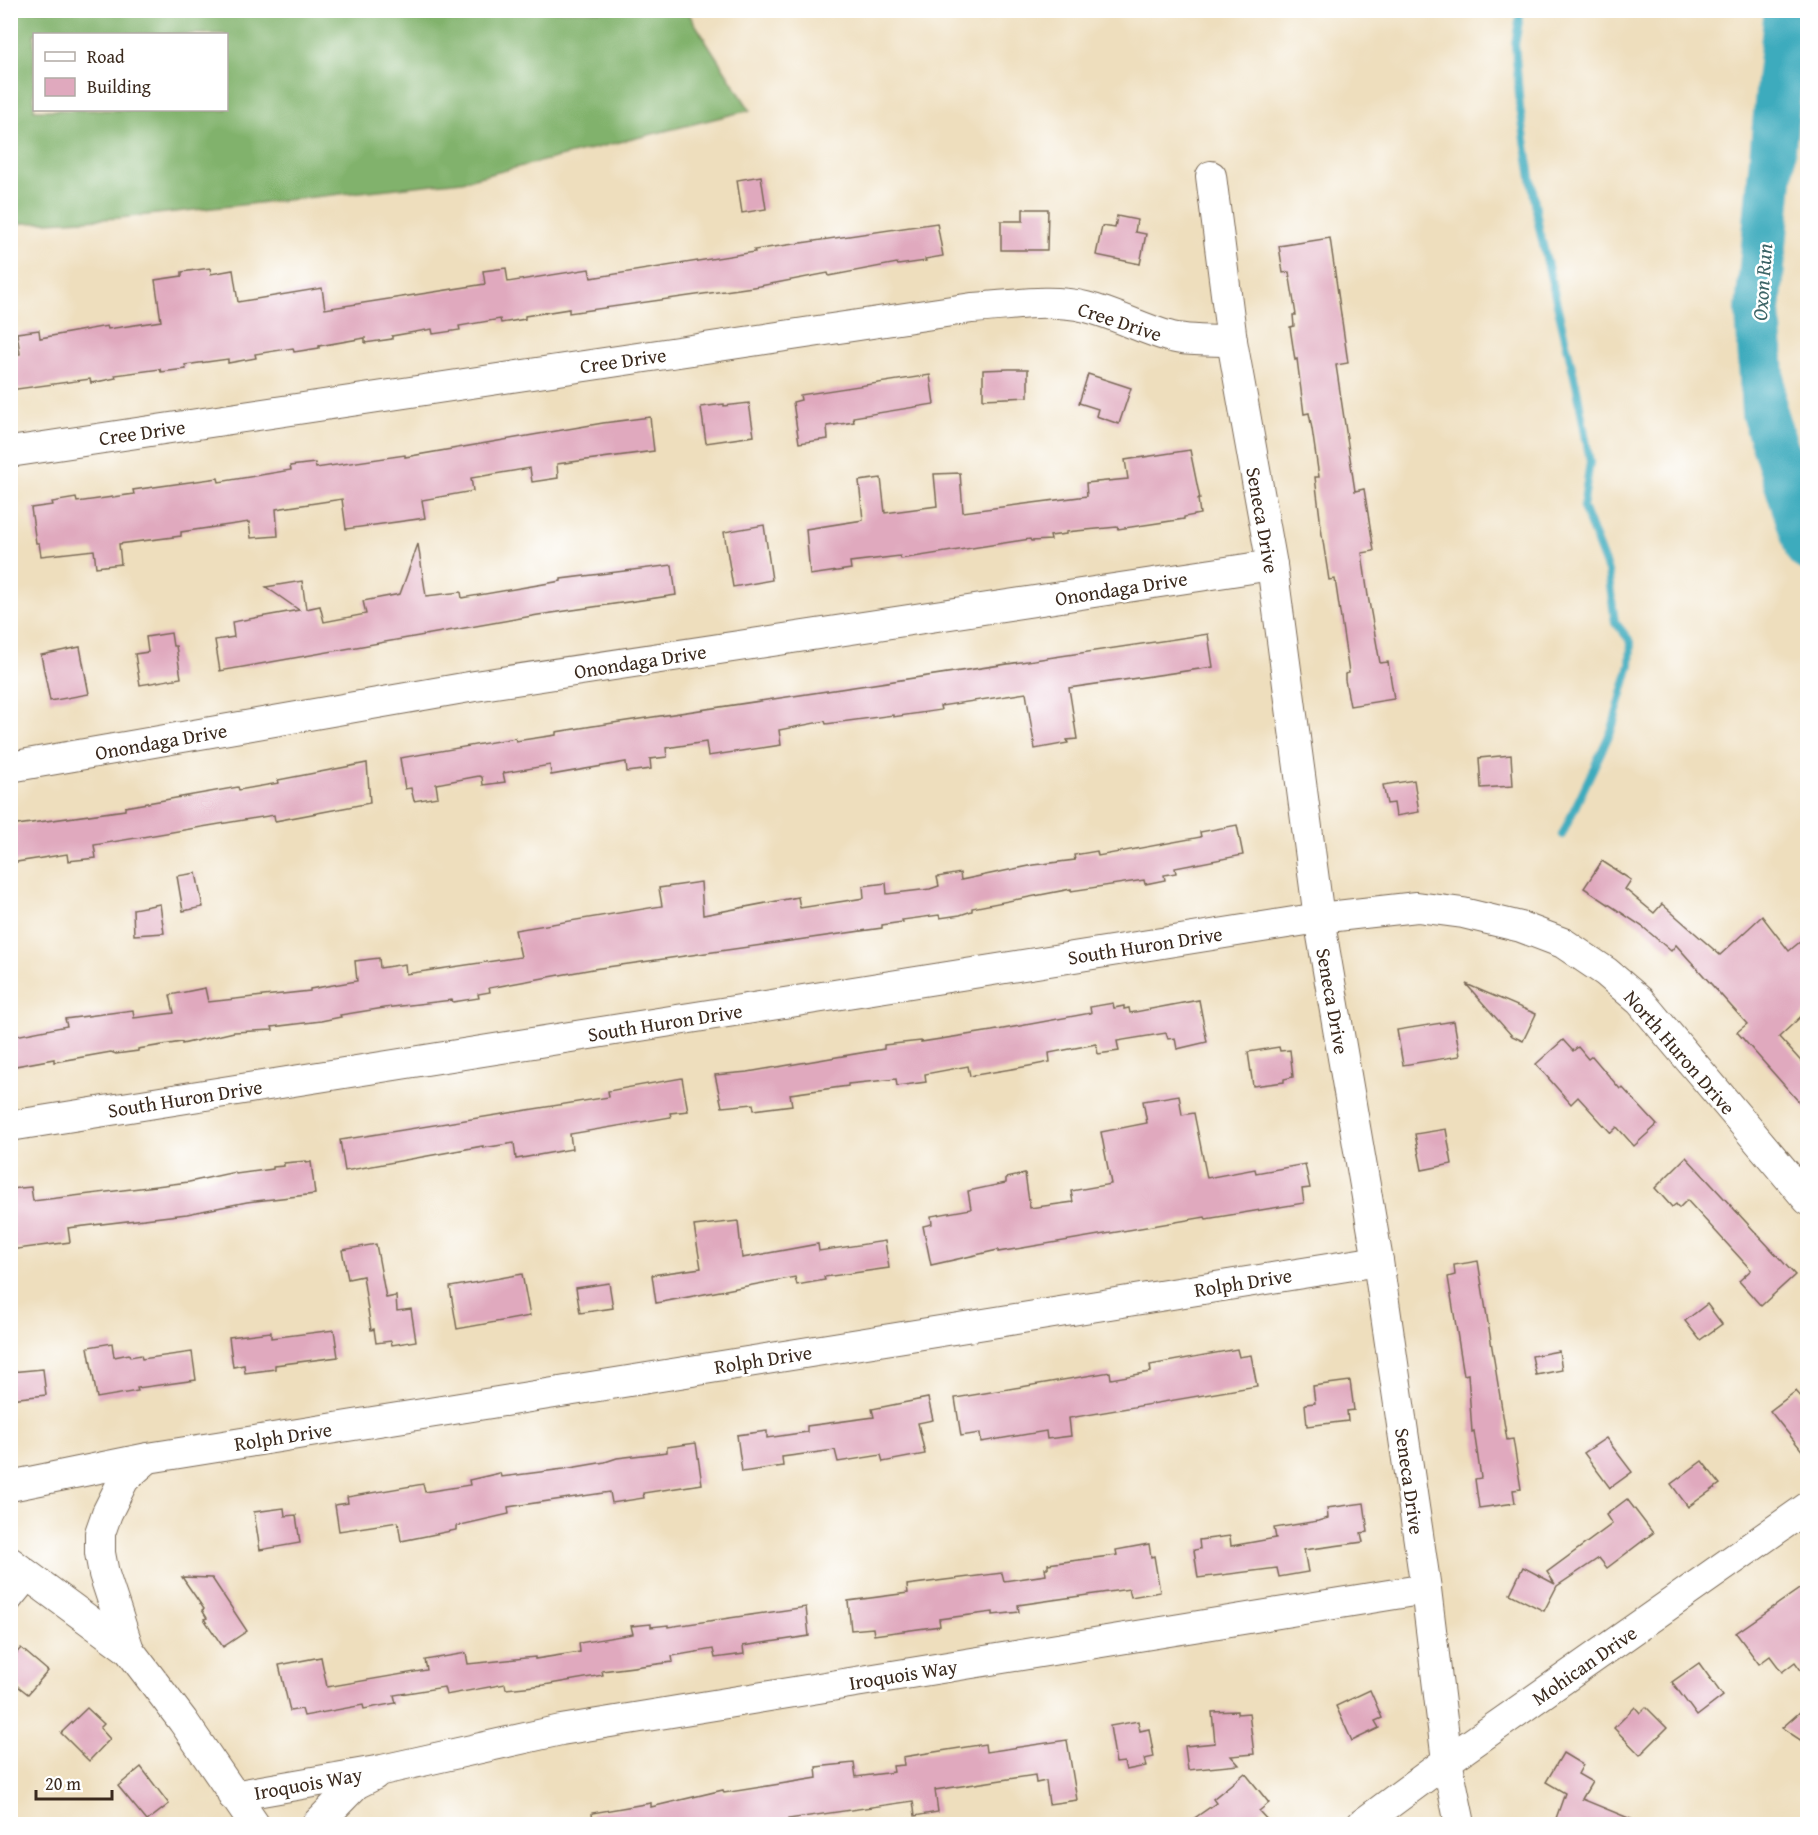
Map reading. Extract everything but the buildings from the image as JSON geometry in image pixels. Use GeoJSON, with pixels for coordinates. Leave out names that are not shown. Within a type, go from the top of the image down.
{"type":"FeatureCollection","features":[{"type":"Feature","properties":{"kind":"street","name":"Seneca Drive"},"geometry":{"type":"LineString","coordinates":[[1211,176],[1232,341],[1272,565],[1319,918],[1378,1260],[1426,1590],[1447,1761],[1460,1824]]}},
{"type":"Feature","properties":{"kind":"street","name":"Cree Drive"},"geometry":{"type":"LineString","coordinates":[[10,452],[972,308],[1065,304],[1106,313],[1171,337],[1185,340],[1232,341]]}},
{"type":"Feature","properties":{"kind":"street","name":"Onondaga Drive"},"geometry":{"type":"LineString","coordinates":[[10,767],[474,686],[1272,565]]}},
{"type":"Feature","properties":{"kind":"street","name":"North Huron Drive"},"geometry":{"type":"LineString","coordinates":[[1319,918],[1417,907],[1463,913],[1521,927],[1563,944],[1606,972],[1640,1001],[1808,1200]]}},
{"type":"Feature","properties":{"kind":"street","name":"South Huron Drive"},"geometry":{"type":"LineString","coordinates":[[10,1126],[1319,918]]}},
{"type":"Feature","properties":{"kind":"street","name":"Rolph Drive"},"geometry":{"type":"LineString","coordinates":[[10,1486],[148,1458],[1378,1260]]}},
{"type":"Feature","properties":{"kind":"street"},"geometry":{"type":"LineString","coordinates":[[129,1650],[104,1574],[100,1553],[100,1533],[124,1479],[148,1458]]}},
{"type":"Feature","properties":{"kind":"street","name":"Mohican Drive"},"geometry":{"type":"LineString","coordinates":[[1362,1824],[1447,1761],[1808,1507]]}},
{"type":"Feature","properties":{"kind":"street"},"geometry":{"type":"LineString","coordinates":[[22,1570],[129,1650],[183,1721],[254,1824]]}},
{"type":"Feature","properties":{"kind":"street","name":"Iroquois Way"},"geometry":{"type":"LineString","coordinates":[[233,1796],[382,1770],[561,1730],[1426,1590]]}},
{"type":"Feature","properties":{"kind":"street","name":"Iroquois Way"},"geometry":{"type":"LineString","coordinates":[[317,1824],[356,1784],[382,1770]]}},
{"type":"Feature","properties":{"kind":"lane"},"geometry":{"type":"LineString","coordinates":[[10,1607],[22,1570]]}},
{"type":"Feature","properties":{"kind":"green space"},"geometry":{"type":"Polygon","coordinates":[[[11,10],[687,11],[750,110],[462,181],[119,218],[11,224],[11,10]]]}},
{"type":"Feature","properties":{"kind":"waterway"},"geometry":{"type":"LineString","coordinates":[[1521,10],[1515,44],[1520,108],[1539,228],[1577,389],[1590,462],[1583,507],[1608,571],[1615,622],[1631,642],[1630,665],[1612,729],[1562,835]]}},
{"type":"Feature","properties":{"kind":"waterway","name":"Oxon Run"},"geometry":{"type":"LineString","coordinates":[[1787,10],[1758,310],[1764,413],[1808,548]]}}]}
